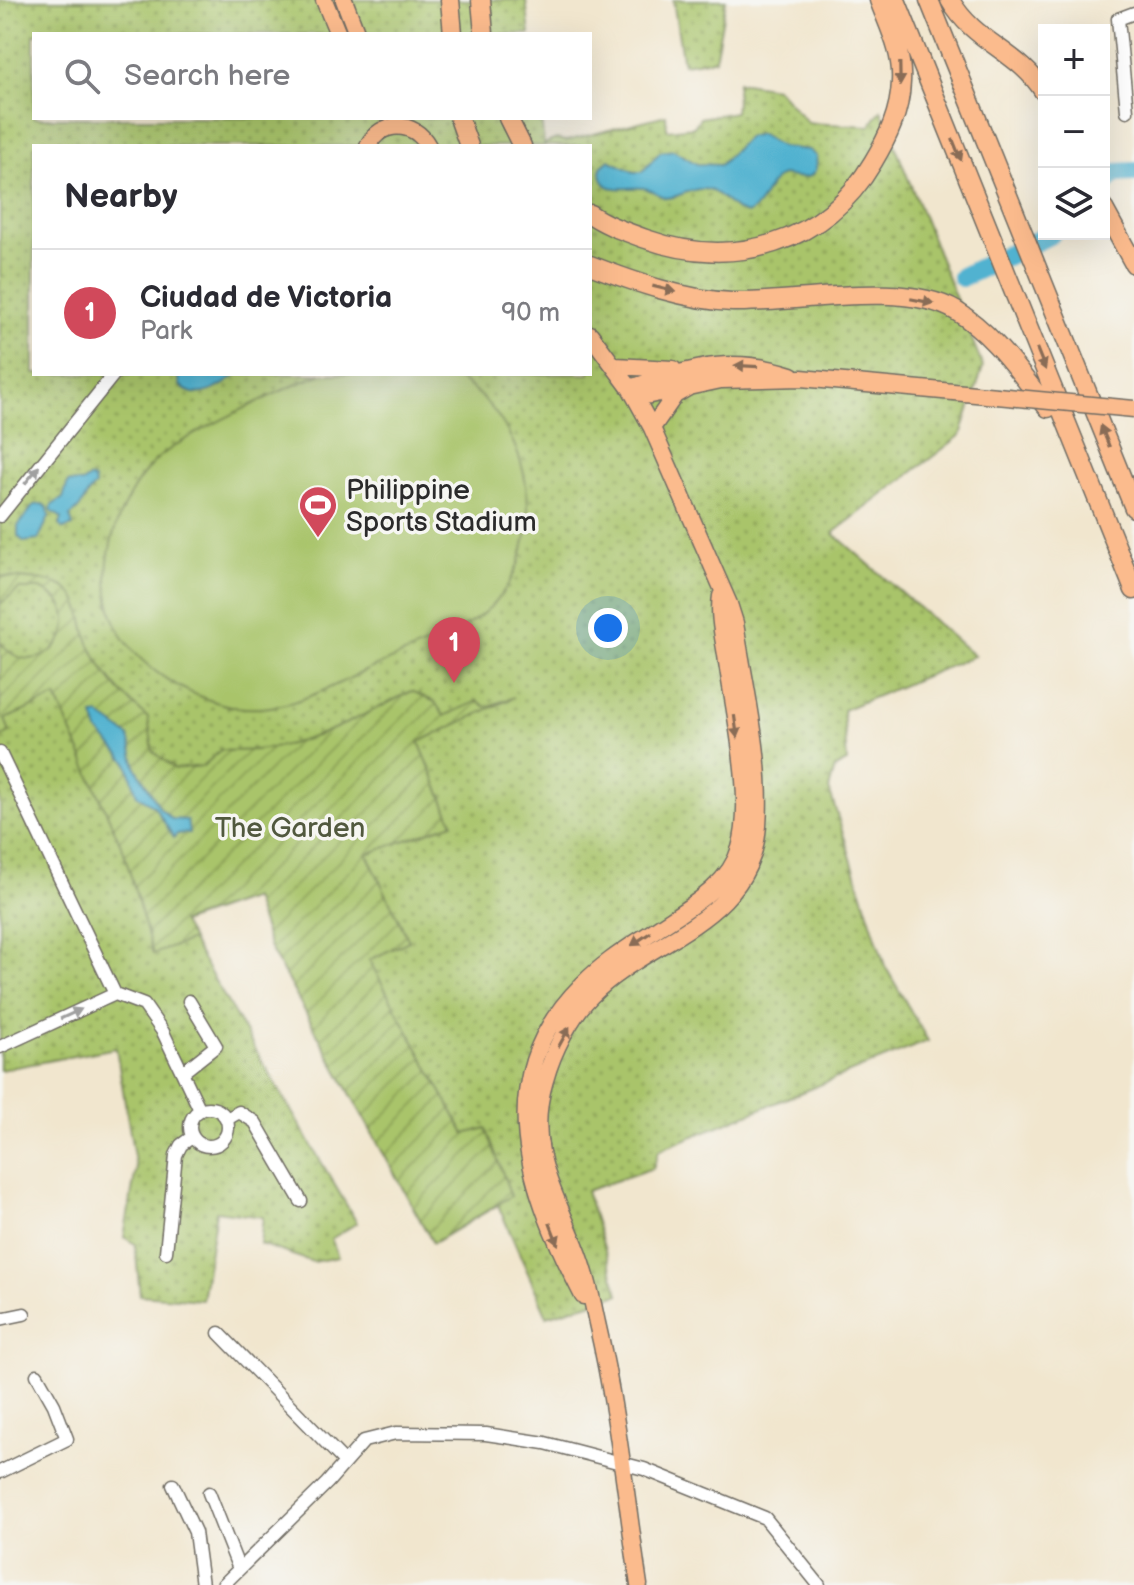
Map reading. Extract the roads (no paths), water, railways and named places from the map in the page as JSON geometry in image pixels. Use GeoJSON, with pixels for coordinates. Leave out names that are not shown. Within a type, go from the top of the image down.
{"type":"FeatureCollection","features":[{"type":"Feature","properties":{"kind":"highway"},"geometry":{"type":"LineString","coordinates":[[450,0],[453,32]]}},
{"type":"Feature","properties":{"kind":"highway"},"geometry":{"type":"LineString","coordinates":[[481,0],[484,32]]}},
{"type":"Feature","properties":{"kind":"highway"},"geometry":{"type":"LineString","coordinates":[[592,215],[658,243],[694,251],[762,249],[817,225],[838,208],[866,174],[896,115],[901,81],[899,52],[879,0]]}},
{"type":"Feature","properties":{"kind":"highway"},"geometry":{"type":"LineString","coordinates":[[896,0],[1134,590]]}},
{"type":"Feature","properties":{"kind":"highway"},"geometry":{"type":"LineString","coordinates":[[929,0],[1134,508]]}},
{"type":"Feature","properties":{"kind":"highway"},"geometry":{"type":"LineString","coordinates":[[950,0],[974,33],[1021,62],[1038,84]]}},
{"type":"Feature","properties":{"kind":"highway"},"geometry":{"type":"LineString","coordinates":[[460,120],[468,144]]}},
{"type":"Feature","properties":{"kind":"highway"},"geometry":{"type":"LineString","coordinates":[[509,120],[521,144]]}},
{"type":"Feature","properties":{"kind":"highway"},"geometry":{"type":"LineString","coordinates":[[1110,219],[1134,264]]}},
{"type":"Feature","properties":{"kind":"highway"},"geometry":{"type":"LineString","coordinates":[[592,266],[647,285],[732,302],[879,296],[922,300],[953,309],[983,330],[1073,438]]}},
{"type":"Feature","properties":{"kind":"main road"},"geometry":{"type":"LineString","coordinates":[[324,0],[337,32]]}},
{"type":"Feature","properties":{"kind":"main road"},"geometry":{"type":"LineString","coordinates":[[344,0],[356,32]]}},
{"type":"Feature","properties":{"kind":"main road"},"geometry":{"type":"LineString","coordinates":[[370,141],[373,120]]}},
{"type":"Feature","properties":{"kind":"main road"},"geometry":{"type":"LineString","coordinates":[[370,141],[387,127],[405,123],[422,136],[427,144]]}},
{"type":"Feature","properties":{"kind":"main road"},"geometry":{"type":"LineString","coordinates":[[592,337],[633,393],[652,428],[699,533],[722,594],[721,624],[750,772],[740,849],[719,894],[605,964],[581,985],[554,1019],[525,1122],[529,1166],[560,1252],[598,1324],[639,1585]]}},
{"type":"Feature","properties":{"kind":"main road"},"geometry":{"type":"LineString","coordinates":[[615,366],[691,376],[801,378],[1134,409]]}},
{"type":"Feature","properties":{"kind":"main road"},"geometry":{"type":"LineString","coordinates":[[633,393],[691,376]]}},
{"type":"Feature","properties":{"kind":"main road"},"geometry":{"type":"LineString","coordinates":[[652,428],[691,376]]}},
{"type":"Feature","properties":{"kind":"street"},"geometry":{"type":"LineString","coordinates":[[1127,111],[1118,19],[1134,13]]}},
{"type":"Feature","properties":{"kind":"street"},"geometry":{"type":"LineString","coordinates":[[0,516],[112,376]]}},
{"type":"Feature","properties":{"kind":"street"},"geometry":{"type":"LineString","coordinates":[[0,753],[115,994],[144,1005],[163,1032],[200,1110]]}},
{"type":"Feature","properties":{"kind":"street"},"geometry":{"type":"LineString","coordinates":[[0,1047],[115,994]]}},
{"type":"Feature","properties":{"kind":"street"},"geometry":{"type":"LineString","coordinates":[[183,1072],[216,1046],[189,1001]]}},
{"type":"Feature","properties":{"kind":"street"},"geometry":{"type":"LineString","coordinates":[[212,1108],[227,1119],[228,1131],[218,1145],[204,1146],[192,1137],[191,1120],[200,1110],[212,1108]]}},
{"type":"Feature","properties":{"kind":"street"},"geometry":{"type":"LineString","coordinates":[[227,1119],[239,1112],[255,1122],[301,1201]]}},
{"type":"Feature","properties":{"kind":"street"},"geometry":{"type":"LineString","coordinates":[[166,1252],[176,1155],[181,1145],[192,1137]]}},
{"type":"Feature","properties":{"kind":"street"},"geometry":{"type":"LineString","coordinates":[[0,1319],[24,1314]]}},
{"type":"Feature","properties":{"kind":"street"},"geometry":{"type":"LineString","coordinates":[[219,1333],[344,1461]]}},
{"type":"Feature","properties":{"kind":"street"},"geometry":{"type":"LineString","coordinates":[[0,1472],[67,1439],[54,1405],[37,1375]]}},
{"type":"Feature","properties":{"kind":"street"},"geometry":{"type":"LineString","coordinates":[[223,1585],[327,1483],[364,1441],[396,1433],[486,1434],[545,1443],[622,1462],[765,1518],[819,1585]]}},
{"type":"Feature","properties":{"kind":"street"},"geometry":{"type":"LineString","coordinates":[[173,1485],[195,1532],[202,1585]]}},
{"type":"Feature","properties":{"kind":"street"},"geometry":{"type":"LineString","coordinates":[[209,1493],[239,1569]]}},
{"type":"Feature","properties":{"kind":"water"},"geometry":{"type":"Polygon","coordinates":[[[759,134],[782,147],[809,150],[816,156],[817,164],[808,177],[782,175],[776,179],[758,206],[747,214],[710,190],[698,189],[666,198],[646,189],[608,186],[601,176],[601,167],[609,160],[634,172],[642,172],[660,152],[673,150],[697,164],[720,165],[747,137],[759,134]]]}},
{"type":"Feature","properties":{"kind":"water"},"geometry":{"type":"Polygon","coordinates":[[[178,376],[235,376],[209,392],[194,393],[180,385],[178,376]]]}},
{"type":"Feature","properties":{"kind":"water"},"geometry":{"type":"Polygon","coordinates":[[[89,478],[94,480],[95,486],[70,516],[73,526],[63,529],[60,525],[62,518],[51,511],[52,505],[63,498],[68,482],[82,483],[89,478]]]}},
{"type":"Feature","properties":{"kind":"water"},"geometry":{"type":"Polygon","coordinates":[[[43,504],[48,508],[49,517],[38,540],[24,542],[18,536],[18,526],[34,505],[43,504]]]}},
{"type":"Feature","properties":{"kind":"water"},"geometry":{"type":"Polygon","coordinates":[[[99,715],[129,736],[136,767],[160,808],[172,819],[187,820],[189,833],[177,834],[174,838],[154,806],[137,795],[127,762],[98,731],[93,716],[99,715]]]}},
{"type":"Feature","properties":{"kind":"waterway"},"geometry":{"type":"LineString","coordinates":[[1110,178],[1115,173],[1134,172]]}},
{"type":"Feature","properties":{"kind":"waterway"},"geometry":{"type":"LineString","coordinates":[[962,277],[1039,240]]}},
{"type":"Feature","properties":{"kind":"place","name":"Philippine Sports Stadium"},"geometry":{"type":"Point","coordinates":[318,539]}},
{"type":"Feature","properties":{"kind":"place","name":"Ciudad de Victoria"},"geometry":{"type":"Point","coordinates":[454,683]}},
{"type":"Feature","properties":{"kind":"park label","name":"The Garden"},"geometry":{"type":"Point","coordinates":[290,827]}}]}
